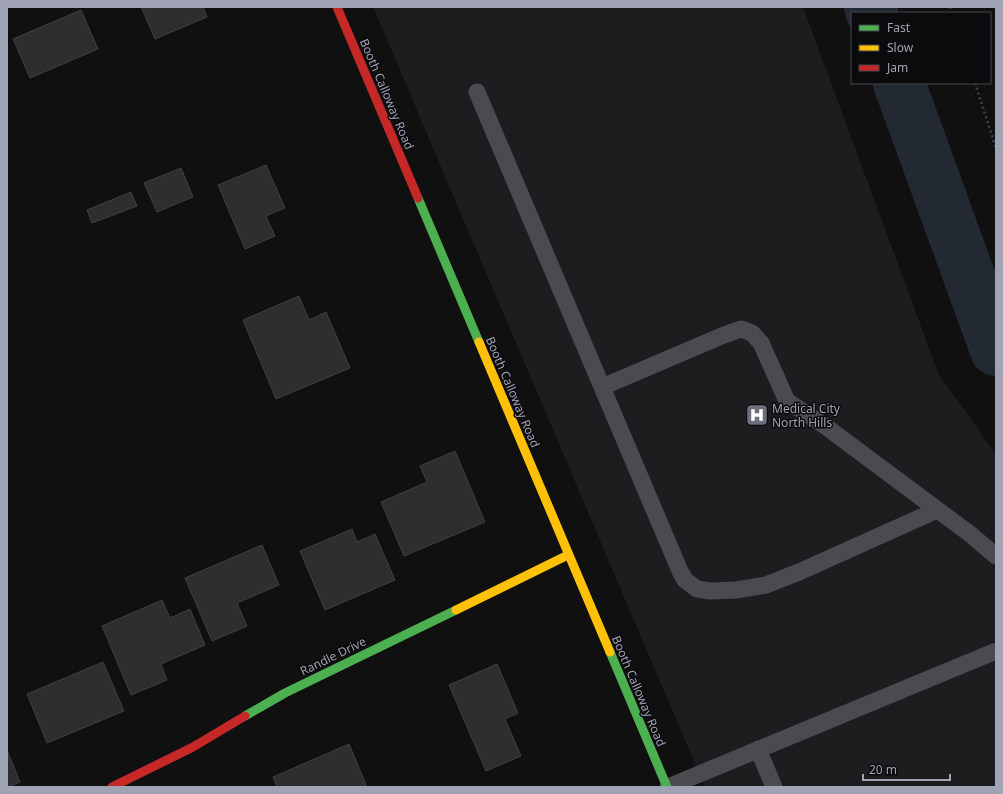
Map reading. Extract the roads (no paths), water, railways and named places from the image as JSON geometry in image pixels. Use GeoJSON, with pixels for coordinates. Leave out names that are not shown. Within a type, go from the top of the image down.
{"type":"FeatureCollection","features":[{"type":"Feature","properties":{"kind":"street","name":"Booth Calloway Road"},"geometry":{"type":"LineString","coordinates":[[337,7],[568,555],[668,787]]}},
{"type":"Feature","properties":{"kind":"street","name":"Randle Drive"},"geometry":{"type":"LineString","coordinates":[[112,787],[193,747],[285,693],[568,555]]}},
{"type":"Feature","properties":{"kind":"lane"},"geometry":{"type":"LineString","coordinates":[[477,92],[685,580],[697,589],[710,591],[736,590],[766,585],[937,510]]}},
{"type":"Feature","properties":{"kind":"lane"},"geometry":{"type":"LineString","coordinates":[[602,387],[724,335],[741,329],[752,333],[761,343],[787,401],[824,426],[996,556]]}},
{"type":"Feature","properties":{"kind":"lane"},"geometry":{"type":"LineString","coordinates":[[668,787],[996,651]]}},
{"type":"Feature","properties":{"kind":"lane"},"geometry":{"type":"LineString","coordinates":[[758,749],[774,787]]}},
{"type":"Feature","properties":{"kind":"waterway"},"geometry":{"type":"LineString","coordinates":[[870,7],[872,12]]}},
{"type":"Feature","properties":{"kind":"waterway"},"geometry":{"type":"LineString","coordinates":[[899,84],[996,350]]}},
{"type":"Feature","properties":{"kind":"place","name":"Medical City North Hills"},"geometry":{"type":"Point","coordinates":[757,415]}}]}
